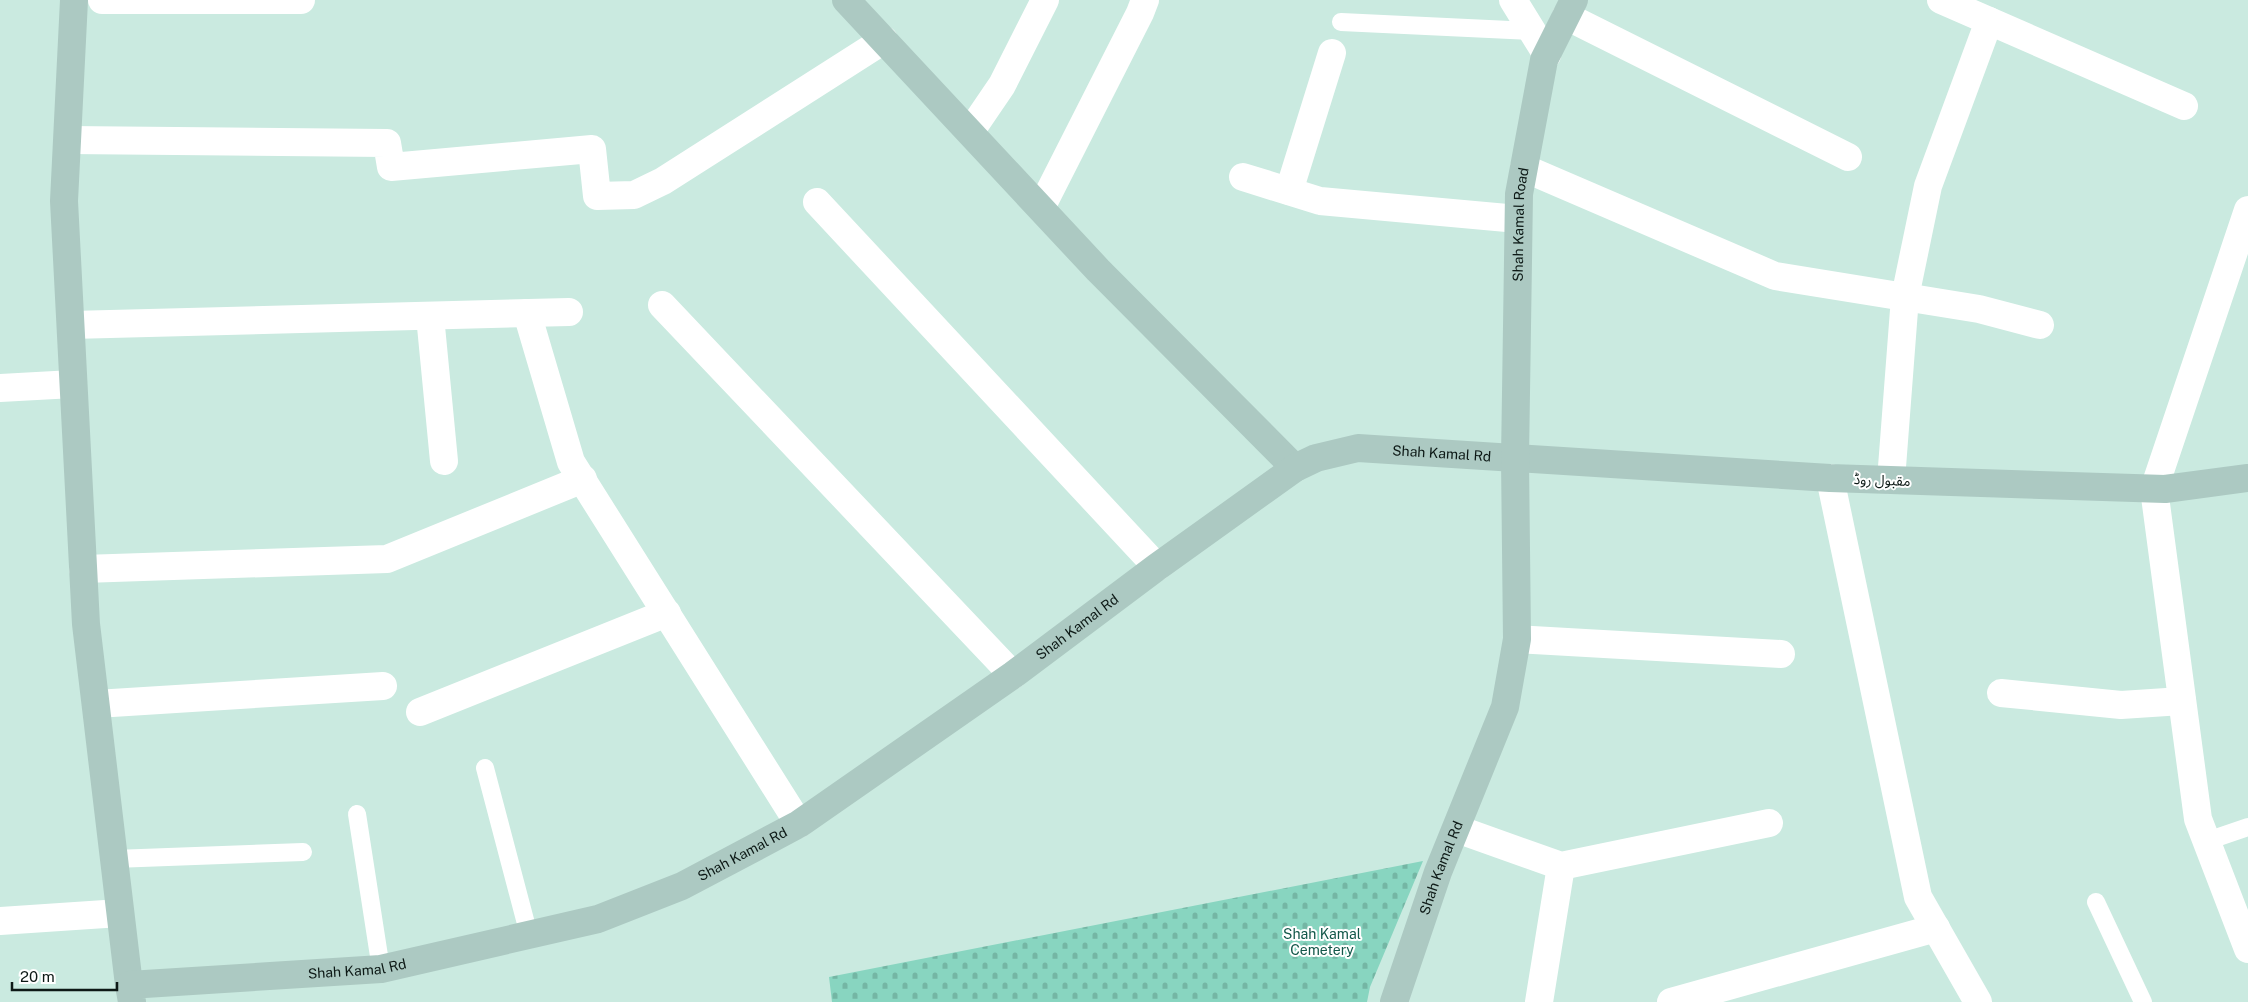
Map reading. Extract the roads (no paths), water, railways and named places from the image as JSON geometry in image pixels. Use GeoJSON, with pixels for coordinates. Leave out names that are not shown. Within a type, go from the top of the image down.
{"type":"FeatureCollection","features":[{"type":"Feature","properties":{"kind":"street"},"geometry":{"type":"LineString","coordinates":[[74,0],[64,201],[86,624],[130,993]]}},
{"type":"Feature","properties":{"kind":"street"},"geometry":{"type":"LineString","coordinates":[[102,0],[302,0]]}},
{"type":"Feature","properties":{"kind":"street"},"geometry":{"type":"LineString","coordinates":[[847,0],[1041,208],[1295,468]]}},
{"type":"Feature","properties":{"kind":"street"},"geometry":{"type":"LineString","coordinates":[[970,132],[1002,85],[1046,0]]}},
{"type":"Feature","properties":{"kind":"street"},"geometry":{"type":"LineString","coordinates":[[1041,208],[1145,0]]}},
{"type":"Feature","properties":{"kind":"street"},"geometry":{"type":"LineString","coordinates":[[1513,0],[1546,55]]}},
{"type":"Feature","properties":{"kind":"street"},"geometry":{"type":"LineString","coordinates":[[1941,0],[2184,106]]}},
{"type":"Feature","properties":{"kind":"street"},"geometry":{"type":"LineString","coordinates":[[1570,8],[1848,157]]}},
{"type":"Feature","properties":{"kind":"street","name":"Shah Kamal Road"},"geometry":{"type":"LineString","coordinates":[[1515,459],[1519,194],[1546,55],[1570,8]]}},
{"type":"Feature","properties":{"kind":"street"},"geometry":{"type":"LineString","coordinates":[[1891,480],[1905,297],[1928,186],[1989,21]]}},
{"type":"Feature","properties":{"kind":"street"},"geometry":{"type":"LineString","coordinates":[[68,140],[387,144],[390,167],[592,150],[597,196],[634,195],[663,181],[884,40]]}},
{"type":"Feature","properties":{"kind":"street"},"geometry":{"type":"LineString","coordinates":[[1289,191],[1332,52]]}},
{"type":"Feature","properties":{"kind":"street"},"geometry":{"type":"LineString","coordinates":[[1524,168],[1775,276],[1979,309],[2040,326]]}},
{"type":"Feature","properties":{"kind":"street"},"geometry":{"type":"LineString","coordinates":[[1244,177],[1320,201],[1518,219]]}},
{"type":"Feature","properties":{"kind":"street"},"geometry":{"type":"LineString","coordinates":[[817,202],[1157,566]]}},
{"type":"Feature","properties":{"kind":"street"},"geometry":{"type":"LineString","coordinates":[[2248,210],[2154,489],[2198,818],[2248,948]]}},
{"type":"Feature","properties":{"kind":"street"},"geometry":{"type":"LineString","coordinates":[[662,305],[1013,675]]}},
{"type":"Feature","properties":{"kind":"street"},"geometry":{"type":"LineString","coordinates":[[71,325],[569,312]]}},
{"type":"Feature","properties":{"kind":"street"},"geometry":{"type":"LineString","coordinates":[[526,313],[571,462],[799,824]]}},
{"type":"Feature","properties":{"kind":"street"},"geometry":{"type":"LineString","coordinates":[[430,316],[444,461]]}},
{"type":"Feature","properties":{"kind":"street"},"geometry":{"type":"LineString","coordinates":[[0,388],[73,384]]}},
{"type":"Feature","properties":{"kind":"street","name":"Shah Kamal Rd"},"geometry":{"type":"LineString","coordinates":[[130,993],[381,969],[598,919],[682,886],[799,824],[1013,675],[1157,566],[1295,468],[1316,458],[1358,448],[1515,459],[1517,639],[1505,706],[1457,829],[1438,872],[1394,1002]]}},
{"type":"Feature","properties":{"kind":"street","name":"مقبول روڈ"},"geometry":{"type":"LineString","coordinates":[[1515,459],[1830,478],[2154,489],[2248,478]]}},
{"type":"Feature","properties":{"kind":"street"},"geometry":{"type":"LineString","coordinates":[[1830,478],[1918,897],[1978,1002]]}},
{"type":"Feature","properties":{"kind":"street"},"geometry":{"type":"LineString","coordinates":[[83,569],[387,559],[583,479]]}},
{"type":"Feature","properties":{"kind":"street"},"geometry":{"type":"LineString","coordinates":[[420,712],[667,613]]}},
{"type":"Feature","properties":{"kind":"street"},"geometry":{"type":"LineString","coordinates":[[1517,639],[1781,654]]}},
{"type":"Feature","properties":{"kind":"street"},"geometry":{"type":"LineString","coordinates":[[96,704],[383,686]]}},
{"type":"Feature","properties":{"kind":"street"},"geometry":{"type":"LineString","coordinates":[[2001,693],[2121,705],[2182,701]]}},
{"type":"Feature","properties":{"kind":"street"},"geometry":{"type":"LineString","coordinates":[[1457,829],[1561,866],[1769,822]]}},
{"type":"Feature","properties":{"kind":"street"},"geometry":{"type":"LineString","coordinates":[[1539,1002],[1561,866]]}},
{"type":"Feature","properties":{"kind":"street"},"geometry":{"type":"LineString","coordinates":[[0,921],[120,913]]}},
{"type":"Feature","properties":{"kind":"street"},"geometry":{"type":"LineString","coordinates":[[1671,1002],[1936,928]]}},
{"type":"Feature","properties":{"kind":"lane"},"geometry":{"type":"LineString","coordinates":[[1341,22],[1532,32]]}},
{"type":"Feature","properties":{"kind":"lane"},"geometry":{"type":"LineString","coordinates":[[485,768],[530,935]]}},
{"type":"Feature","properties":{"kind":"lane"},"geometry":{"type":"LineString","coordinates":[[357,814],[381,969]]}},
{"type":"Feature","properties":{"kind":"lane"},"geometry":{"type":"LineString","coordinates":[[2206,841],[2248,827]]}},
{"type":"Feature","properties":{"kind":"lane"},"geometry":{"type":"LineString","coordinates":[[114,859],[303,852]]}},
{"type":"Feature","properties":{"kind":"lane"},"geometry":{"type":"LineString","coordinates":[[2096,902],[2143,1002]]}},
{"type":"Feature","properties":{"kind":"park label","name":"Shah Kamal Cemetery"},"geometry":{"type":"Point","coordinates":[1322,942]}}]}
